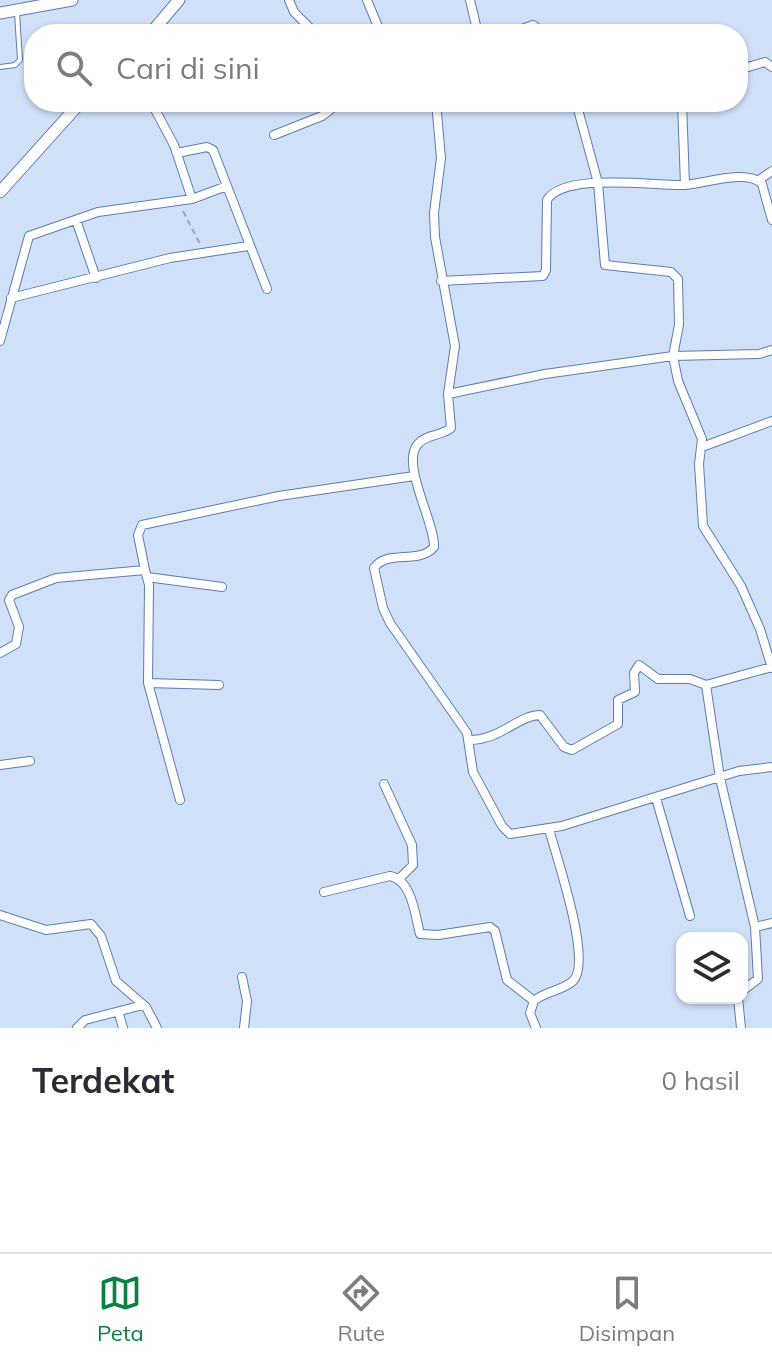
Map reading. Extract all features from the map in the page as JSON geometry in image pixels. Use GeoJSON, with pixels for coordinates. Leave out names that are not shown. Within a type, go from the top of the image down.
{"type":"FeatureCollection","features":[{"type":"Feature","properties":{"kind":"main road"},"geometry":{"type":"LineString","coordinates":[[0,13],[46,2],[72,0]]}},
{"type":"Feature","properties":{"kind":"main road"},"geometry":{"type":"LineString","coordinates":[[159,24],[179,0]]}},
{"type":"Feature","properties":{"kind":"main road"},"geometry":{"type":"LineString","coordinates":[[0,192],[72,112]]}},
{"type":"Feature","properties":{"kind":"street"},"geometry":{"type":"LineString","coordinates":[[289,0],[294,12],[306,24]]}},
{"type":"Feature","properties":{"kind":"street"},"geometry":{"type":"LineString","coordinates":[[367,0],[377,24]]}},
{"type":"Feature","properties":{"kind":"street"},"geometry":{"type":"LineString","coordinates":[[470,0],[476,24]]}},
{"type":"Feature","properties":{"kind":"street"},"geometry":{"type":"LineString","coordinates":[[748,67],[765,62],[772,67]]}},
{"type":"Feature","properties":{"kind":"street"},"geometry":{"type":"LineString","coordinates":[[156,112],[177,153],[192,199]]}},
{"type":"Feature","properties":{"kind":"street"},"geometry":{"type":"LineString","coordinates":[[274,135],[327,112]]}},
{"type":"Feature","properties":{"kind":"street"},"geometry":{"type":"LineString","coordinates":[[437,112],[441,158],[434,213],[441,281],[455,346],[448,394],[451,428],[416,445],[414,476],[434,547],[425,555],[382,560],[374,568],[383,608],[470,740],[473,772],[502,826],[516,835],[549,829],[754,768],[772,767]]}},
{"type":"Feature","properties":{"kind":"street"},"geometry":{"type":"LineString","coordinates":[[470,740],[503,733],[528,717],[540,715],[551,724],[564,747],[575,749],[618,724],[618,700],[635,692],[634,673],[639,665],[658,679],[690,679],[706,685],[772,668],[760,629],[741,586],[703,526],[699,464],[702,447],[699,431],[678,381],[673,356],[679,325],[678,279],[671,272],[605,265],[598,183],[579,112]]}},
{"type":"Feature","properties":{"kind":"street"},"geometry":{"type":"LineString","coordinates":[[682,112],[685,185]]}},
{"type":"Feature","properties":{"kind":"street"},"geometry":{"type":"LineString","coordinates":[[177,153],[210,147],[267,289]]}},
{"type":"Feature","properties":{"kind":"street"},"geometry":{"type":"LineString","coordinates":[[759,180],[772,171]]}},
{"type":"Feature","properties":{"kind":"street"},"geometry":{"type":"LineString","coordinates":[[441,281],[543,276],[546,270],[547,200],[563,188],[598,183],[685,185],[750,177],[759,180]]}},
{"type":"Feature","properties":{"kind":"street"},"geometry":{"type":"LineString","coordinates":[[759,180],[772,220]]}},
{"type":"Feature","properties":{"kind":"street"},"geometry":{"type":"LineString","coordinates":[[0,341],[29,236],[110,210],[192,199],[227,186]]}},
{"type":"Feature","properties":{"kind":"street"},"geometry":{"type":"LineString","coordinates":[[76,220],[96,278]]}},
{"type":"Feature","properties":{"kind":"street"},"geometry":{"type":"LineString","coordinates":[[11,298],[156,261],[248,246]]}},
{"type":"Feature","properties":{"kind":"street"},"geometry":{"type":"LineString","coordinates":[[448,394],[545,374],[673,356],[759,354],[772,350]]}},
{"type":"Feature","properties":{"kind":"street"},"geometry":{"type":"LineString","coordinates":[[702,447],[772,421]]}},
{"type":"Feature","properties":{"kind":"street"},"geometry":{"type":"LineString","coordinates":[[180,800],[148,683],[146,574],[139,530],[152,522],[279,496],[414,476]]}},
{"type":"Feature","properties":{"kind":"street"},"geometry":{"type":"LineString","coordinates":[[0,653],[16,644],[20,634],[9,600],[12,595],[56,578],[146,574],[222,587]]}},
{"type":"Feature","properties":{"kind":"street"},"geometry":{"type":"LineString","coordinates":[[148,683],[219,685]]}},
{"type":"Feature","properties":{"kind":"street"},"geometry":{"type":"LineString","coordinates":[[706,685],[720,778],[755,927],[758,979],[748,986]]}},
{"type":"Feature","properties":{"kind":"street"},"geometry":{"type":"LineString","coordinates":[[0,765],[30,761]]}},
{"type":"Feature","properties":{"kind":"street"},"geometry":{"type":"LineString","coordinates":[[384,784],[412,845],[413,865],[400,878]]}},
{"type":"Feature","properties":{"kind":"street"},"geometry":{"type":"LineString","coordinates":[[656,798],[690,916]]}},
{"type":"Feature","properties":{"kind":"street"},"geometry":{"type":"LineString","coordinates":[[536,1028],[530,1013],[534,1001],[573,981],[579,966],[573,919],[549,829]]}},
{"type":"Feature","properties":{"kind":"street"},"geometry":{"type":"LineString","coordinates":[[324,892],[390,876],[400,878],[406,885],[420,934],[429,936],[490,927],[495,931],[507,980],[534,1001]]}},
{"type":"Feature","properties":{"kind":"street"},"geometry":{"type":"LineString","coordinates":[[0,915],[46,930],[91,924],[101,936],[116,981],[143,1005],[157,1028]]}},
{"type":"Feature","properties":{"kind":"street"},"geometry":{"type":"LineString","coordinates":[[755,927],[772,923]]}},
{"type":"Feature","properties":{"kind":"street"},"geometry":{"type":"LineString","coordinates":[[242,977],[247,1001],[244,1028]]}},
{"type":"Feature","properties":{"kind":"street"},"geometry":{"type":"LineString","coordinates":[[739,1004],[741,1028]]}},
{"type":"Feature","properties":{"kind":"street"},"geometry":{"type":"LineString","coordinates":[[77,1028],[85,1020],[119,1014],[143,1005]]}},
{"type":"Feature","properties":{"kind":"street"},"geometry":{"type":"LineString","coordinates":[[119,1014],[123,1028]]}},
{"type":"Feature","properties":{"kind":"lane"},"geometry":{"type":"LineString","coordinates":[[0,67],[15,65],[20,60],[17,11]]}},
{"type":"Feature","properties":{"kind":"path"},"geometry":{"type":"LineString","coordinates":[[178,201],[205,252]]}}]}
